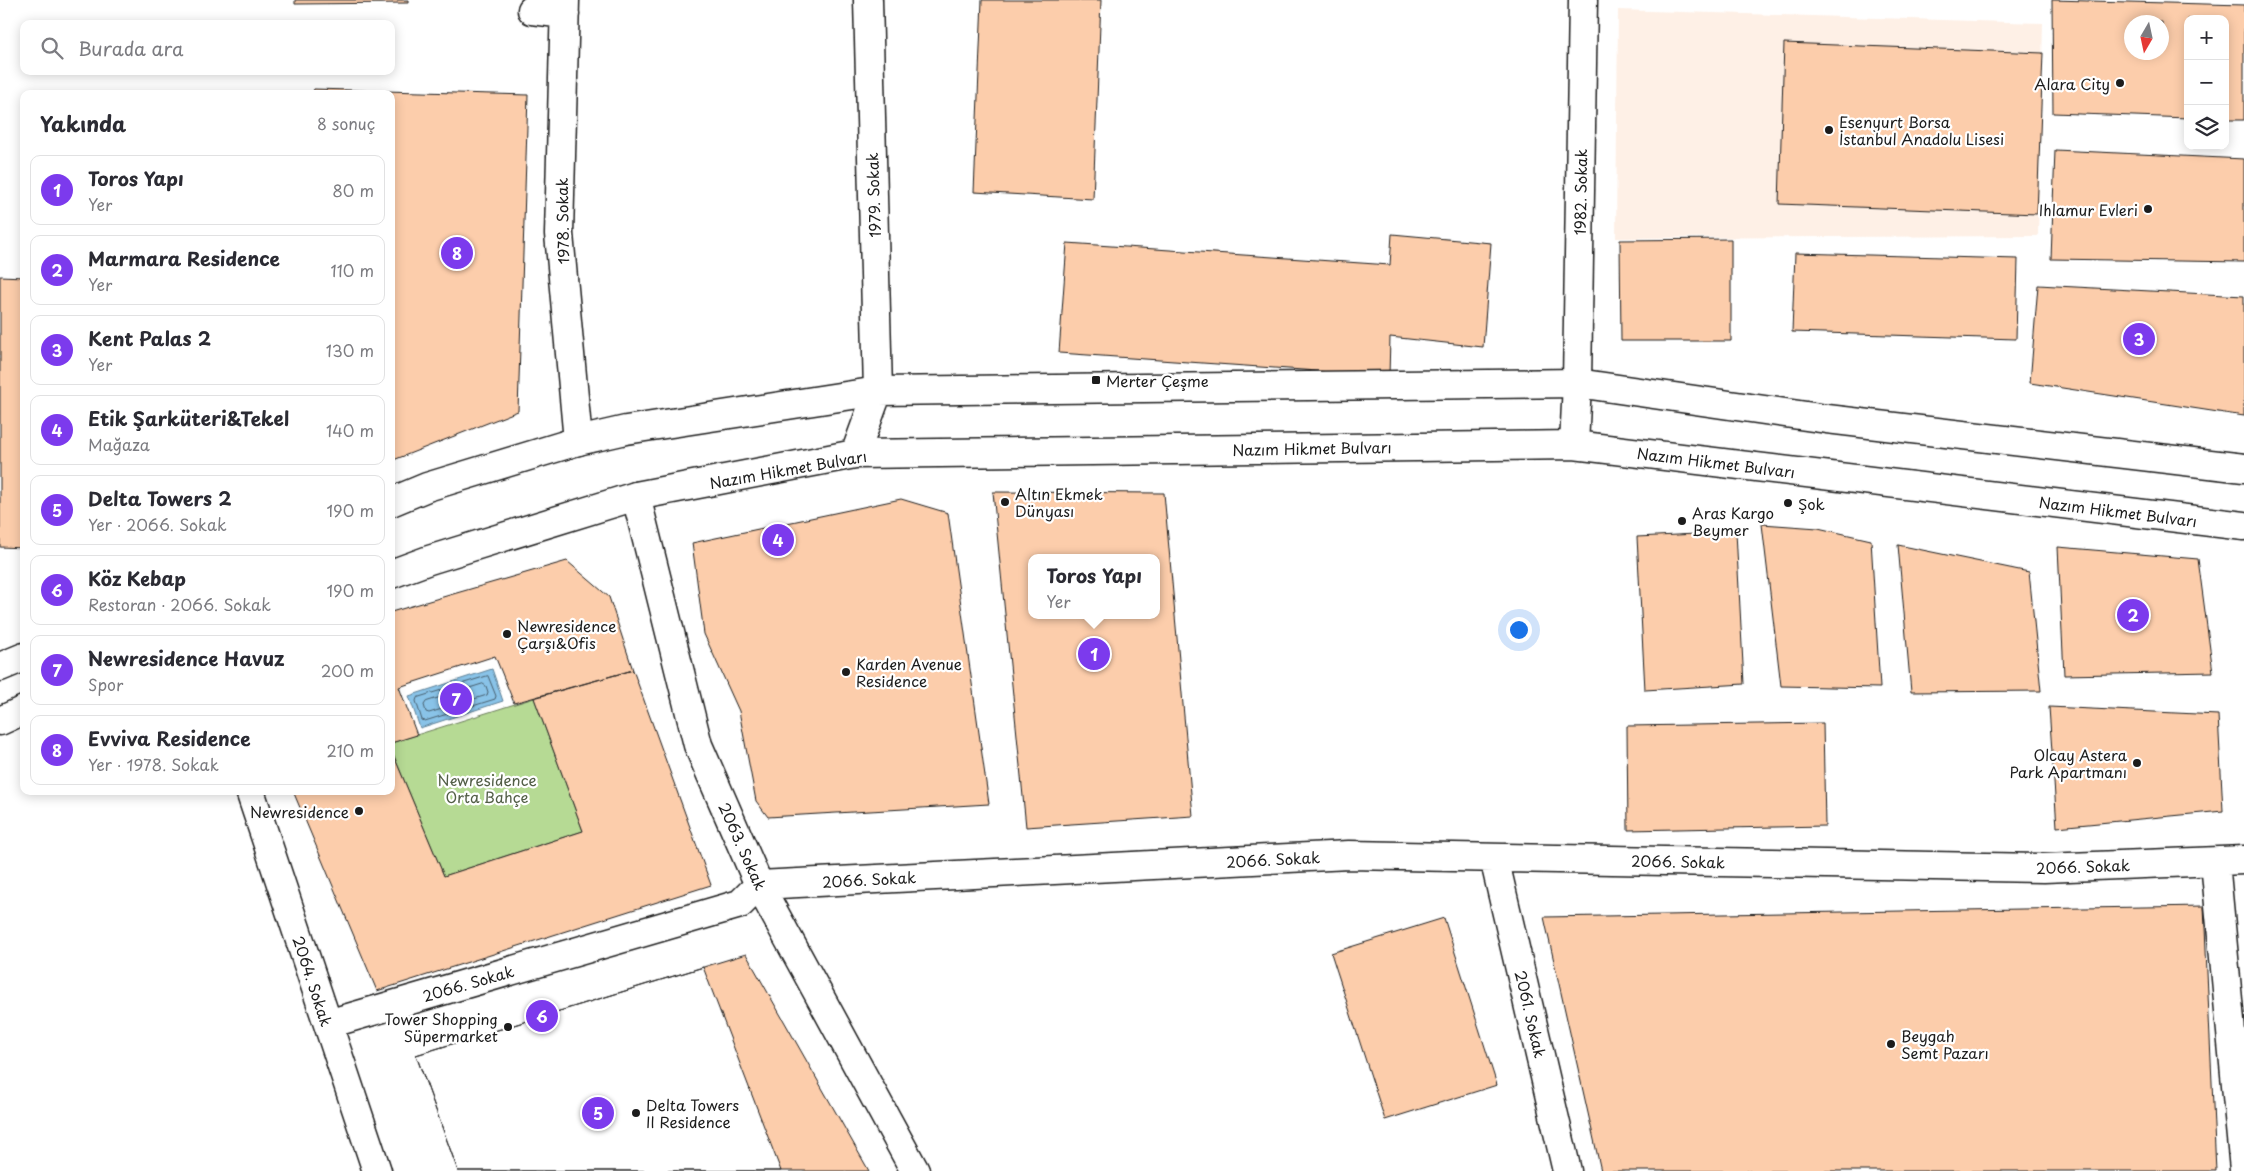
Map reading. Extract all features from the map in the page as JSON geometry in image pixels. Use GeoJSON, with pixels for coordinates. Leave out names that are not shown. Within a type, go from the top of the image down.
{"type":"FeatureCollection","features":[{"type":"Feature","properties":{"kind":"street","name":"1979. Sokak"},"geometry":{"type":"LineString","coordinates":[[868,0],[878,390]]}},
{"type":"Feature","properties":{"kind":"street","name":"1982. Sokak"},"geometry":{"type":"LineString","coordinates":[[1574,444],[1577,383],[1583,0]]}},
{"type":"Feature","properties":{"kind":"street"},"geometry":{"type":"LineString","coordinates":[[532,10],[565,7]]}},
{"type":"Feature","properties":{"kind":"street","name":"1978. Sokak"},"geometry":{"type":"LineString","coordinates":[[565,7],[559,234],[578,441]]}},
{"type":"Feature","properties":{"kind":"street"},"geometry":{"type":"LineString","coordinates":[[395,500],[427,487],[578,441],[626,430],[878,390],[1577,383],[1827,419],[2244,468]]}},
{"type":"Feature","properties":{"kind":"street"},"geometry":{"type":"LineString","coordinates":[[855,454],[878,390]]}},
{"type":"Feature","properties":{"kind":"street","name":"Nazım Hikmet Bulvarı"},"geometry":{"type":"LineString","coordinates":[[395,573],[429,560],[636,496],[855,454],[1574,444],[2244,526]]}},
{"type":"Feature","properties":{"kind":"street","name":"2063. Sokak"},"geometry":{"type":"LineString","coordinates":[[636,496],[698,745],[759,885],[914,1171]]}},
{"type":"Feature","properties":{"kind":"street"},"geometry":{"type":"LineString","coordinates":[[0,667],[20,659]]}},
{"type":"Feature","properties":{"kind":"street"},"geometry":{"type":"LineString","coordinates":[[0,721],[20,712]]}},
{"type":"Feature","properties":{"kind":"street","name":"2064. Sokak"},"geometry":{"type":"LineString","coordinates":[[251,795],[377,1171]]}},
{"type":"Feature","properties":{"kind":"street","name":"2066. Sokak"},"geometry":{"type":"LineString","coordinates":[[328,1024],[545,953],[740,904],[759,885],[1349,855],[2044,868],[2244,860]]}},
{"type":"Feature","properties":{"kind":"street","name":"2061. Sokak"},"geometry":{"type":"LineString","coordinates":[[1494,858],[1567,1171]]}},
{"type":"Feature","properties":{"kind":"street"},"geometry":{"type":"LineString","coordinates":[[2215,862],[2244,1170]]}},
{"type":"Feature","properties":{"kind":"shaded area","name":"Esenyurt Borsa İstanbul Anadolu Lisesi"},"geometry":{"type":"Polygon","coordinates":[[[1618,10],[2043,23],[2038,236],[1616,238],[1618,10]]]}},
{"type":"Feature","properties":{"kind":"green space","name":"Newresidence Orta Bahçe"},"geometry":{"type":"Polygon","coordinates":[[[534,698],[583,831],[444,876],[395,759],[395,742],[534,698]]]}},
{"type":"Feature","properties":{"kind":"water"},"geometry":{"type":"Polygon","coordinates":[[[492,669],[503,701],[420,728],[409,696],[492,669]]]}},
{"type":"Feature","properties":{"kind":"building"},"geometry":{"type":"Polygon","coordinates":[[[295,0],[408,0],[408,3],[295,4],[295,0]]]}},
{"type":"Feature","properties":{"kind":"building"},"geometry":{"type":"Polygon","coordinates":[[[982,0],[1101,0],[1093,199],[974,192],[982,0]]]}},
{"type":"Feature","properties":{"kind":"building","name":"Alara City"},"geometry":{"type":"Polygon","coordinates":[[[2052,0],[2244,5],[2244,120],[2229,120],[2229,15],[2184,15],[2184,118],[2053,113],[2052,0]]]}},
{"type":"Feature","properties":{"kind":"building"},"geometry":{"type":"Polygon","coordinates":[[[1784,43],[2043,53],[2037,214],[1779,204],[1784,43]]]}},
{"type":"Feature","properties":{"kind":"building"},"geometry":{"type":"Polygon","coordinates":[[[314,89],[350,90],[314,90],[314,89]]]}},
{"type":"Feature","properties":{"kind":"building"},"geometry":{"type":"Polygon","coordinates":[[[395,91],[528,95],[518,411],[395,459],[395,91]]]}},
{"type":"Feature","properties":{"kind":"building","name":"Ihlamur Evleri"},"geometry":{"type":"Polygon","coordinates":[[[2055,150],[2244,159],[2244,262],[2051,259],[2055,150]]]}},
{"type":"Feature","properties":{"kind":"building"},"geometry":{"type":"Polygon","coordinates":[[[1392,234],[1491,243],[1483,347],[1390,337],[1389,376],[1059,353],[1067,243],[1390,265],[1392,234]]]}},
{"type":"Feature","properties":{"kind":"building"},"geometry":{"type":"Polygon","coordinates":[[[1731,239],[1731,341],[1621,341],[1620,240],[1731,239]]]}},
{"type":"Feature","properties":{"kind":"building"},"geometry":{"type":"Polygon","coordinates":[[[1795,253],[2018,259],[2016,339],[1792,332],[1795,253]]]}},
{"type":"Feature","properties":{"kind":"building"},"geometry":{"type":"Polygon","coordinates":[[[0,276],[20,277],[20,548],[0,547],[0,276]]]}},
{"type":"Feature","properties":{"kind":"building"},"geometry":{"type":"Polygon","coordinates":[[[2038,285],[2244,296],[2244,416],[2030,383],[2038,285]]]}},
{"type":"Feature","properties":{"kind":"building"},"geometry":{"type":"Polygon","coordinates":[[[993,492],[1164,493],[1193,816],[1026,827],[993,492]]]}},
{"type":"Feature","properties":{"kind":"building","name":"Karden Avenue Residence"},"geometry":{"type":"Polygon","coordinates":[[[901,499],[948,513],[989,804],[768,817],[756,801],[739,711],[704,634],[692,543],[901,499]]]}},
{"type":"Feature","properties":{"kind":"building"},"geometry":{"type":"Polygon","coordinates":[[[1762,524],[1818,528],[1871,540],[1880,688],[1781,686],[1762,524]]]}},
{"type":"Feature","properties":{"kind":"building"},"geometry":{"type":"Polygon","coordinates":[[[1736,532],[1744,684],[1645,690],[1637,537],[1736,532]]]}},
{"type":"Feature","properties":{"kind":"building"},"geometry":{"type":"Polygon","coordinates":[[[1898,545],[2029,572],[2041,691],[1911,692],[1898,545]]]}},
{"type":"Feature","properties":{"kind":"building"},"geometry":{"type":"Polygon","coordinates":[[[2058,547],[2198,559],[2213,672],[2064,675],[2058,547]]]}},
{"type":"Feature","properties":{"kind":"building","name":"Newresidence Çarşı&Ofis"},"geometry":{"type":"Polygon","coordinates":[[[567,561],[609,597],[633,670],[514,703],[495,656],[399,687],[417,735],[395,742],[395,611],[567,561]]]}},
{"type":"Feature","properties":{"kind":"building","name":"Newresidence"},"geometry":{"type":"Polygon","coordinates":[[[633,670],[711,885],[377,991],[295,795],[395,795],[395,759],[444,876],[583,831],[534,698],[633,670]]]}},
{"type":"Feature","properties":{"kind":"building","name":"Olcay Astera Park Apartmanı"},"geometry":{"type":"Polygon","coordinates":[[[2049,707],[2218,715],[2223,811],[2057,827],[2049,707]]]}},
{"type":"Feature","properties":{"kind":"building"},"geometry":{"type":"Polygon","coordinates":[[[1823,723],[1825,826],[1628,830],[1627,726],[1823,723]]]}},
{"type":"Feature","properties":{"kind":"building","name":"Beygah Semt Pazarı"},"geometry":{"type":"Polygon","coordinates":[[[2204,906],[2216,1171],[1601,1171],[1544,917],[2204,906]]]}},
{"type":"Feature","properties":{"kind":"building"},"geometry":{"type":"Polygon","coordinates":[[[1444,918],[1497,1085],[1385,1120],[1331,953],[1444,918]]]}},
{"type":"Feature","properties":{"kind":"building","name":"Delta Towers II Residence"},"geometry":{"type":"Polygon","coordinates":[[[746,954],[869,1171],[458,1171],[416,1055],[746,954]]]}},
{"type":"Feature","properties":{"kind":"building","name":"Delta Towers II Residence"},"geometry":{"type":"Polygon","coordinates":[[[703,967],[781,1171],[458,1171],[416,1055],[703,967]]]}},
{"type":"Feature","properties":{"kind":"place","name":"Alara City"},"geometry":{"type":"Point","coordinates":[2120,83]}},
{"type":"Feature","properties":{"kind":"place","name":"Esenyurt Borsa İstanbul Anadolu Lisesi"},"geometry":{"type":"Point","coordinates":[1829,130]}},
{"type":"Feature","properties":{"kind":"place","name":"Ihlamur Evleri"},"geometry":{"type":"Point","coordinates":[2148,209]}},
{"type":"Feature","properties":{"kind":"place","name":"Evviva Residence"},"geometry":{"type":"Point","coordinates":[457,253]}},
{"type":"Feature","properties":{"kind":"place","name":"Kent Palas 2"},"geometry":{"type":"Point","coordinates":[2139,339]}},
{"type":"Feature","properties":{"kind":"place","name":"Merter Çeşme"},"geometry":{"type":"Point","coordinates":[1096,380]}},
{"type":"Feature","properties":{"kind":"place","name":"Altın Ekmek Dünyası"},"geometry":{"type":"Point","coordinates":[1005,502]}},
{"type":"Feature","properties":{"kind":"place","name":"Şok"},"geometry":{"type":"Point","coordinates":[1788,503]}},
{"type":"Feature","properties":{"kind":"place","name":"Aras Kargo Beymer"},"geometry":{"type":"Point","coordinates":[1682,521]}},
{"type":"Feature","properties":{"kind":"place","name":"Etik Şarküteri&Tekel"},"geometry":{"type":"Point","coordinates":[778,540]}},
{"type":"Feature","properties":{"kind":"place","name":"Marmara Residence"},"geometry":{"type":"Point","coordinates":[2133,615]}},
{"type":"Feature","properties":{"kind":"place","name":"Newresidence Çarşı&Ofis"},"geometry":{"type":"Point","coordinates":[507,634]}},
{"type":"Feature","properties":{"kind":"place","name":"Toros Yapı"},"geometry":{"type":"Point","coordinates":[1094,654]}},
{"type":"Feature","properties":{"kind":"place","name":"Karden Avenue Residence"},"geometry":{"type":"Point","coordinates":[846,672]}},
{"type":"Feature","properties":{"kind":"place","name":"Newresidence Havuz"},"geometry":{"type":"Point","coordinates":[456,699]}},
{"type":"Feature","properties":{"kind":"place","name":"Olcay Astera Park Apartmanı"},"geometry":{"type":"Point","coordinates":[2137,763]}},
{"type":"Feature","properties":{"kind":"place","name":"Newresidence"},"geometry":{"type":"Point","coordinates":[359,811]}},
{"type":"Feature","properties":{"kind":"place","name":"Köz Kebap"},"geometry":{"type":"Point","coordinates":[542,1016]}},
{"type":"Feature","properties":{"kind":"place","name":"Tower Shopping Süpermarket"},"geometry":{"type":"Point","coordinates":[508,1027]}},
{"type":"Feature","properties":{"kind":"place","name":"Beygah Semt Pazarı"},"geometry":{"type":"Point","coordinates":[1891,1044]}},
{"type":"Feature","properties":{"kind":"place","name":"Delta Towers 2"},"geometry":{"type":"Point","coordinates":[598,1113]}},
{"type":"Feature","properties":{"kind":"place","name":"Delta Towers II Residence"},"geometry":{"type":"Point","coordinates":[636,1113]}}]}
